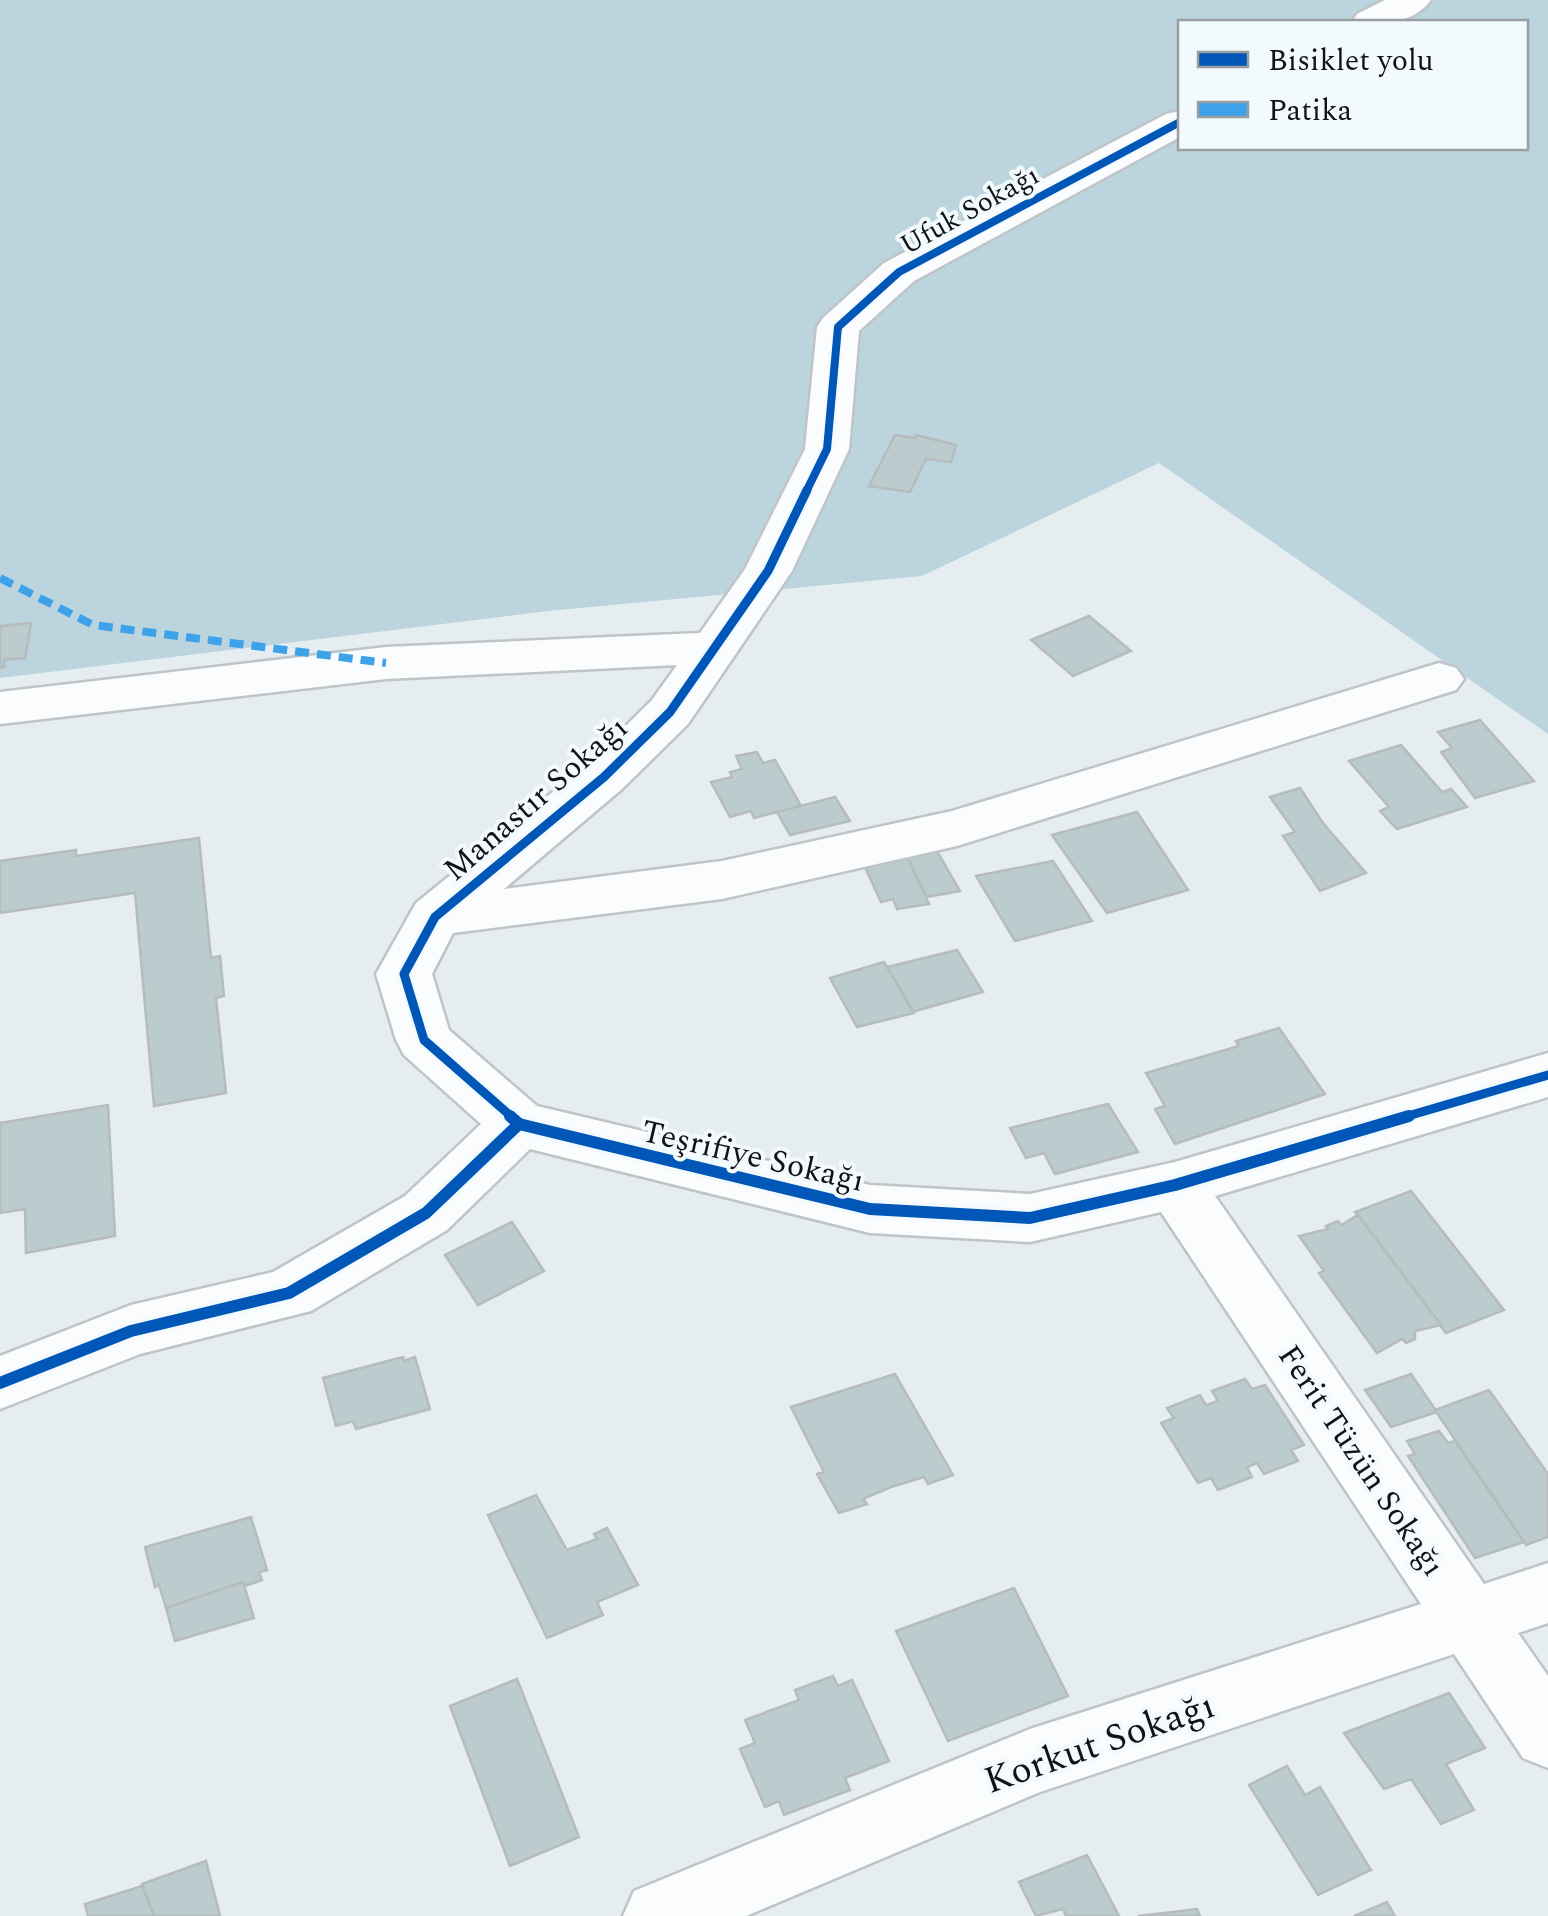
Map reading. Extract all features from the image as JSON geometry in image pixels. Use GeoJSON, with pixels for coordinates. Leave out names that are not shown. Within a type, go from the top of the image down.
{"type":"FeatureCollection","features":[{"type":"Feature","properties":{"kind":"street"},"geometry":{"type":"LineString","coordinates":[[1374,20],[1413,0]]}},
{"type":"Feature","properties":{"kind":"street","name":"Ufuk Sokağı"},"geometry":{"type":"LineString","coordinates":[[712,648],[768,571],[827,448],[838,327],[899,272],[1178,123]]}},
{"type":"Feature","properties":{"kind":"street"},"geometry":{"type":"LineString","coordinates":[[0,708],[386,663],[712,648]]}},
{"type":"Feature","properties":{"kind":"street","name":"Manastır Sokağı"},"geometry":{"type":"LineString","coordinates":[[519,1124],[424,1040],[404,974],[435,917],[630,751],[670,712],[712,648]]}},
{"type":"Feature","properties":{"kind":"street"},"geometry":{"type":"LineString","coordinates":[[435,917],[722,880],[957,828],[1439,679]]}},
{"type":"Feature","properties":{"kind":"street","name":"Teşrifiye Sokağı"},"geometry":{"type":"LineString","coordinates":[[519,1124],[870,1209],[1030,1218],[1175,1185],[1548,1074]]}},
{"type":"Feature","properties":{"kind":"street"},"geometry":{"type":"LineString","coordinates":[[0,1383],[131,1331],[289,1292],[426,1213],[519,1124]]}},
{"type":"Feature","properties":{"kind":"street","name":"Ferit Tüzün Sokağı"},"geometry":{"type":"LineString","coordinates":[[1175,1185],[1548,1735]]}},
{"type":"Feature","properties":{"kind":"street","name":"Korkut Sokağı"},"geometry":{"type":"LineString","coordinates":[[660,1916],[1030,1762],[1548,1593]]}},
{"type":"Feature","properties":{"kind":"shaded area"},"geometry":{"type":"Polygon","coordinates":[[[0,0],[1548,0],[1548,734],[1159,463],[922,576],[548,611],[0,678],[0,0]]]}},
{"type":"Feature","properties":{"kind":"building"},"geometry":{"type":"Polygon","coordinates":[[[895,435],[916,435],[956,445],[951,462],[926,459],[910,492],[869,486],[895,435]]]}},
{"type":"Feature","properties":{"kind":"building"},"geometry":{"type":"Polygon","coordinates":[[[1089,616],[1131,651],[1073,676],[1031,640],[1089,616]]]}},
{"type":"Feature","properties":{"kind":"building"},"geometry":{"type":"Polygon","coordinates":[[[31,623],[25,658],[4,660],[4,667],[0,668],[0,626],[31,623]]]}},
{"type":"Feature","properties":{"kind":"building"},"geometry":{"type":"Polygon","coordinates":[[[1480,720],[1534,781],[1475,798],[1441,752],[1452,748],[1438,732],[1480,720]]]}},
{"type":"Feature","properties":{"kind":"building"},"geometry":{"type":"Polygon","coordinates":[[[1401,745],[1442,792],[1451,789],[1467,807],[1397,829],[1380,811],[1389,807],[1349,761],[1401,745]]]}},
{"type":"Feature","properties":{"kind":"building"},"geometry":{"type":"Polygon","coordinates":[[[757,752],[763,763],[775,760],[801,806],[754,818],[751,811],[730,817],[711,782],[732,777],[730,772],[742,769],[736,756],[757,752]]]}},
{"type":"Feature","properties":{"kind":"building"},"geometry":{"type":"Polygon","coordinates":[[[1300,788],[1323,823],[1366,873],[1320,891],[1283,836],[1295,832],[1270,797],[1300,788]]]}},
{"type":"Feature","properties":{"kind":"building"},"geometry":{"type":"Polygon","coordinates":[[[835,797],[850,821],[790,835],[777,812],[835,797]]]}},
{"type":"Feature","properties":{"kind":"building"},"geometry":{"type":"Polygon","coordinates":[[[1137,812],[1188,890],[1107,913],[1052,835],[1137,812]]]}},
{"type":"Feature","properties":{"kind":"building"},"geometry":{"type":"Polygon","coordinates":[[[199,838],[211,958],[220,956],[224,996],[216,998],[226,1093],[154,1106],[135,893],[0,913],[0,861],[76,850],[76,856],[199,838]]]}},
{"type":"Feature","properties":{"kind":"building"},"geometry":{"type":"Polygon","coordinates":[[[934,846],[960,891],[926,897],[906,854],[934,846]]]}},
{"type":"Feature","properties":{"kind":"building"},"geometry":{"type":"Polygon","coordinates":[[[906,854],[929,904],[897,909],[893,899],[881,902],[864,865],[906,854]]]}},
{"type":"Feature","properties":{"kind":"building"},"geometry":{"type":"Polygon","coordinates":[[[1053,861],[1092,921],[1015,941],[976,876],[1053,861]]]}},
{"type":"Feature","properties":{"kind":"building"},"geometry":{"type":"Polygon","coordinates":[[[957,950],[983,992],[912,1012],[887,967],[957,950]]]}},
{"type":"Feature","properties":{"kind":"building"},"geometry":{"type":"Polygon","coordinates":[[[884,962],[914,1013],[857,1027],[830,978],[884,962]]]}},
{"type":"Feature","properties":{"kind":"building"},"geometry":{"type":"Polygon","coordinates":[[[1279,1028],[1325,1094],[1175,1144],[1155,1109],[1165,1106],[1146,1073],[1239,1046],[1236,1041],[1279,1028]]]}},
{"type":"Feature","properties":{"kind":"building"},"geometry":{"type":"Polygon","coordinates":[[[1108,1104],[1138,1152],[1055,1174],[1044,1153],[1026,1158],[1010,1128],[1108,1104]]]}},
{"type":"Feature","properties":{"kind":"building"},"geometry":{"type":"Polygon","coordinates":[[[108,1105],[115,1236],[26,1253],[25,1209],[0,1213],[0,1123],[108,1105]]]}},
{"type":"Feature","properties":{"kind":"building"},"geometry":{"type":"Polygon","coordinates":[[[1411,1191],[1504,1310],[1446,1333],[1355,1212],[1411,1191]]]}},
{"type":"Feature","properties":{"kind":"building"},"geometry":{"type":"Polygon","coordinates":[[[1358,1215],[1441,1325],[1415,1331],[1415,1339],[1406,1343],[1402,1339],[1377,1353],[1319,1273],[1324,1271],[1299,1236],[1328,1229],[1326,1226],[1338,1221],[1341,1225],[1358,1215]]]}},
{"type":"Feature","properties":{"kind":"building"},"geometry":{"type":"Polygon","coordinates":[[[512,1222],[544,1271],[478,1305],[445,1255],[512,1222]]]}},
{"type":"Feature","properties":{"kind":"building"},"geometry":{"type":"Polygon","coordinates":[[[403,1357],[404,1361],[415,1357],[430,1409],[356,1429],[353,1421],[336,1426],[323,1378],[403,1357]]]}},
{"type":"Feature","properties":{"kind":"building"},"geometry":{"type":"Polygon","coordinates":[[[895,1374],[953,1475],[928,1484],[924,1477],[891,1487],[863,1499],[867,1504],[839,1513],[817,1474],[824,1472],[791,1407],[895,1374]]]}},
{"type":"Feature","properties":{"kind":"building"},"geometry":{"type":"Polygon","coordinates":[[[1411,1374],[1437,1412],[1391,1427],[1365,1390],[1411,1374]]]}},
{"type":"Feature","properties":{"kind":"building"},"geometry":{"type":"Polygon","coordinates":[[[1245,1379],[1252,1389],[1265,1385],[1304,1445],[1291,1450],[1298,1461],[1264,1474],[1257,1463],[1247,1467],[1252,1477],[1218,1490],[1211,1478],[1198,1483],[1161,1423],[1174,1418],[1167,1408],[1200,1395],[1206,1405],[1218,1401],[1212,1391],[1245,1379]]]}},
{"type":"Feature","properties":{"kind":"building"},"geometry":{"type":"Polygon","coordinates":[[[1489,1390],[1548,1474],[1548,1537],[1526,1545],[1435,1410],[1489,1390]]]}},
{"type":"Feature","properties":{"kind":"building"},"geometry":{"type":"Polygon","coordinates":[[[1439,1431],[1448,1443],[1455,1441],[1524,1542],[1475,1558],[1408,1456],[1415,1454],[1407,1441],[1439,1431]]]}},
{"type":"Feature","properties":{"kind":"building"},"geometry":{"type":"Polygon","coordinates":[[[536,1495],[567,1550],[597,1539],[594,1534],[607,1528],[638,1585],[597,1602],[603,1615],[547,1638],[488,1515],[536,1495]]]}},
{"type":"Feature","properties":{"kind":"building"},"geometry":{"type":"Polygon","coordinates":[[[251,1517],[267,1570],[259,1572],[262,1580],[245,1586],[243,1582],[166,1608],[159,1585],[155,1587],[145,1547],[251,1517]]]}},
{"type":"Feature","properties":{"kind":"building"},"geometry":{"type":"Polygon","coordinates":[[[243,1582],[254,1618],[175,1641],[166,1608],[243,1582]]]}},
{"type":"Feature","properties":{"kind":"building"},"geometry":{"type":"Polygon","coordinates":[[[1014,1588],[1068,1696],[948,1741],[896,1631],[1014,1588]]]}},
{"type":"Feature","properties":{"kind":"building"},"geometry":{"type":"Polygon","coordinates":[[[833,1676],[838,1686],[852,1680],[889,1761],[845,1778],[850,1790],[784,1815],[779,1801],[765,1807],[740,1749],[755,1743],[745,1720],[799,1700],[795,1690],[833,1676]]]}},
{"type":"Feature","properties":{"kind":"building"},"geometry":{"type":"Polygon","coordinates":[[[517,1679],[579,1837],[510,1866],[450,1706],[517,1679]]]}},
{"type":"Feature","properties":{"kind":"building"},"geometry":{"type":"Polygon","coordinates":[[[1449,1693],[1485,1748],[1446,1764],[1474,1810],[1441,1824],[1411,1779],[1384,1789],[1344,1733],[1449,1693]]]}},
{"type":"Feature","properties":{"kind":"building"},"geometry":{"type":"Polygon","coordinates":[[[1287,1766],[1305,1795],[1320,1787],[1371,1870],[1318,1895],[1249,1785],[1287,1766]]]}},
{"type":"Feature","properties":{"kind":"building"},"geometry":{"type":"Polygon","coordinates":[[[1087,1855],[1119,1916],[1066,1916],[1063,1909],[1036,1916],[1019,1882],[1087,1855]]]}},
{"type":"Feature","properties":{"kind":"building"},"geometry":{"type":"Polygon","coordinates":[[[206,1861],[220,1916],[154,1916],[142,1884],[206,1861]]]}},
{"type":"Feature","properties":{"kind":"building"},"geometry":{"type":"Polygon","coordinates":[[[142,1886],[154,1916],[88,1916],[85,1904],[142,1886]]]}},
{"type":"Feature","properties":{"kind":"building"},"geometry":{"type":"Polygon","coordinates":[[[1387,1902],[1395,1916],[1354,1916],[1387,1902]]]}},
{"type":"Feature","properties":{"kind":"building"},"geometry":{"type":"Polygon","coordinates":[[[1197,1909],[1200,1916],[1138,1916],[1197,1909]]]}},
{"type":"Feature","properties":{"kind":"marked path"},"geometry":{"type":"LineString","coordinates":[[0,578],[93,625],[386,663]]}},
{"type":"Feature","properties":{"kind":"cycle path"},"geometry":{"type":"LineString","coordinates":[[519,1124],[424,1040],[404,974],[435,917],[604,777],[670,712],[768,571],[827,449],[838,327],[899,272],[1178,123]]}},
{"type":"Feature","properties":{"kind":"cycle path"},"geometry":{"type":"LineString","coordinates":[[0,1383],[131,1331],[289,1293],[426,1213],[519,1124],[870,1209],[1030,1218],[1175,1185],[1548,1075]]}}]}
